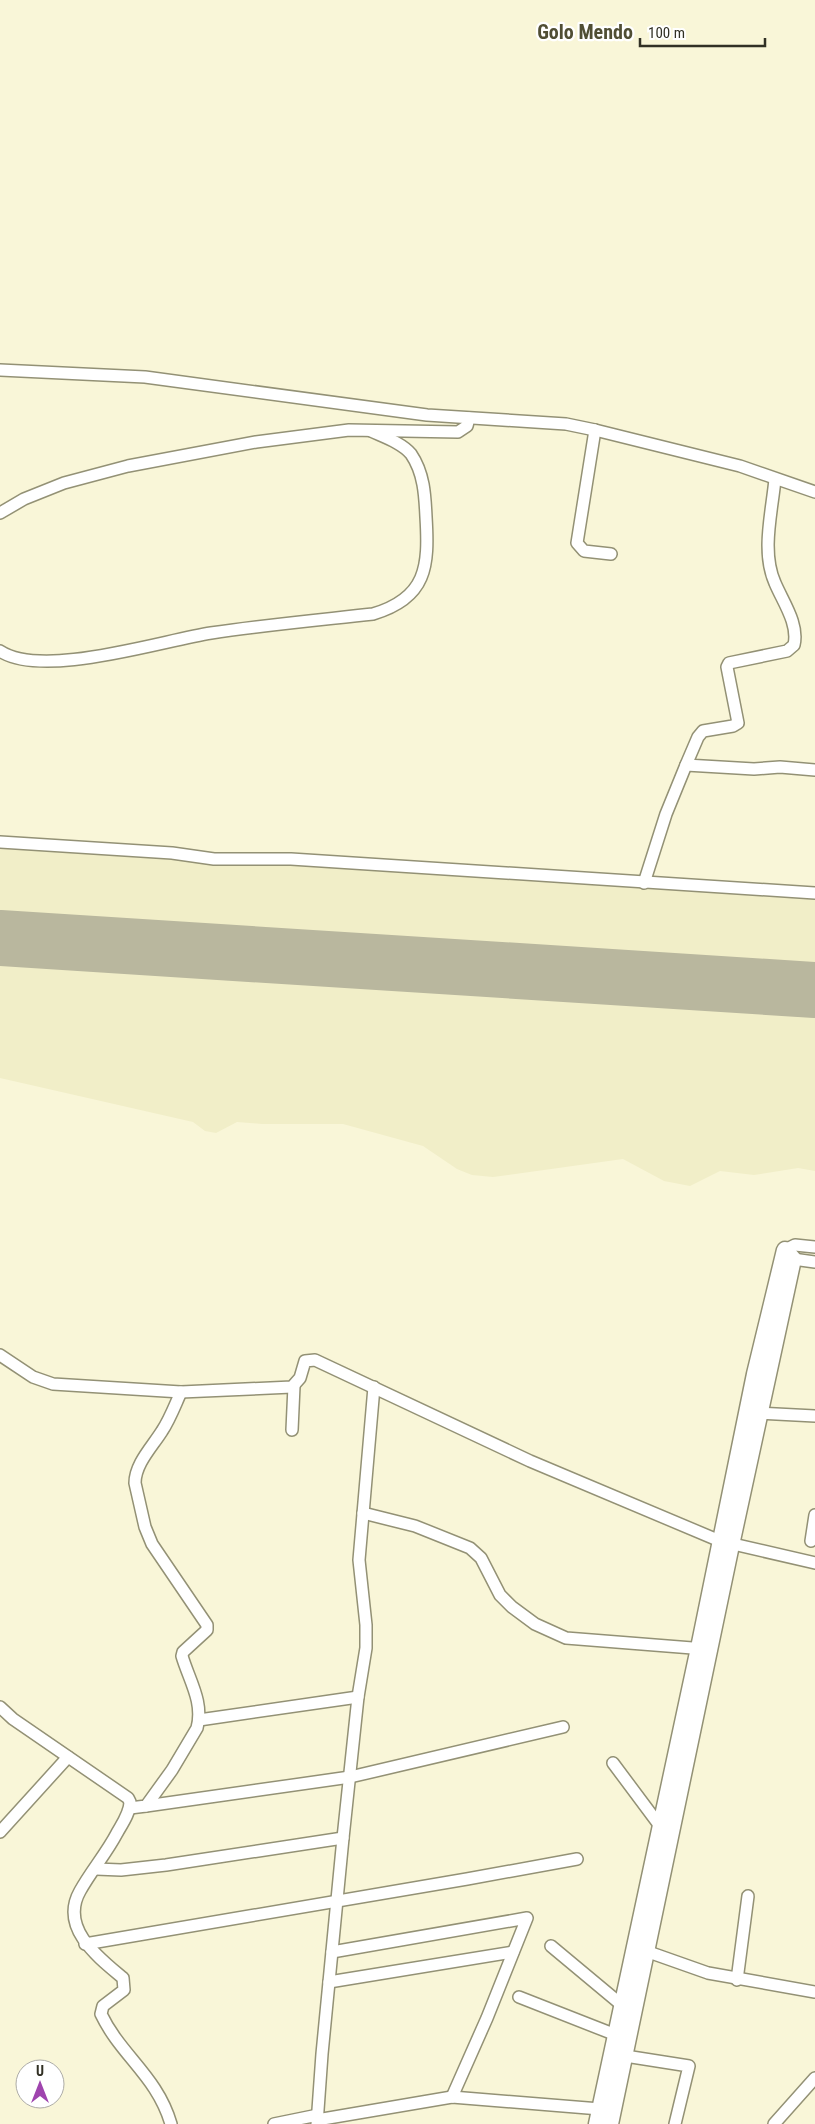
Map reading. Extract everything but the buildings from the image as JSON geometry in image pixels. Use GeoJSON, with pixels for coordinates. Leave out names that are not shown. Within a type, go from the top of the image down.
{"type":"FeatureCollection","features":[{"type":"Feature","properties":{"kind":"highway"},"geometry":{"type":"LineString","coordinates":[[740,1471],[759,1414],[789,1255]]}},
{"type":"Feature","properties":{"kind":"highway"},"geometry":{"type":"LineString","coordinates":[[603,2118],[641,1949],[704,1649],[740,1471],[755,1374],[789,1255]]}},
{"type":"Feature","properties":{"kind":"highway"},"geometry":{"type":"LineString","coordinates":[[656,1876],[660,1826],[704,1649]]}},
{"type":"Feature","properties":{"kind":"highway"},"geometry":{"type":"LineString","coordinates":[[618,2054],[616,2035],[628,2008]]}},
{"type":"Feature","properties":{"kind":"street"},"geometry":{"type":"LineString","coordinates":[[0,370],[145,377],[417,414],[566,424],[740,466],[815,492]]}},
{"type":"Feature","properties":{"kind":"street"},"geometry":{"type":"LineString","coordinates":[[0,513],[24,498],[64,483],[128,466],[256,442],[349,430],[458,432],[468,426],[469,418]]}},
{"type":"Feature","properties":{"kind":"street"},"geometry":{"type":"LineString","coordinates":[[595,430],[578,543],[584,552],[611,554]]}},
{"type":"Feature","properties":{"kind":"street"},"geometry":{"type":"LineString","coordinates":[[0,651],[18,660],[76,660],[209,634],[374,614],[393,607],[412,592],[426,567],[428,546],[425,498],[420,470],[410,453],[404,447],[371,431]]}},
{"type":"Feature","properties":{"kind":"street"},"geometry":{"type":"LineString","coordinates":[[644,883],[666,814],[698,737],[702,731],[733,726],[738,723],[727,667],[728,663],[787,651],[794,646],[794,631],[786,602],[775,585],[768,565],[775,479]]}},
{"type":"Feature","properties":{"kind":"street"},"geometry":{"type":"LineString","coordinates":[[686,765],[754,769],[780,767],[815,770]]}},
{"type":"Feature","properties":{"kind":"street"},"geometry":{"type":"LineString","coordinates":[[0,842],[172,853],[214,859],[291,859],[815,893]]}},
{"type":"Feature","properties":{"kind":"street"},"geometry":{"type":"LineString","coordinates":[[815,1247],[791,1246],[789,1255],[815,1262]]}},
{"type":"Feature","properties":{"kind":"street"},"geometry":{"type":"LineString","coordinates":[[0,1355],[33,1377],[53,1384],[180,1392],[279,1389],[294,1386]]}},
{"type":"Feature","properties":{"kind":"street"},"geometry":{"type":"LineString","coordinates":[[292,1430],[294,1386],[300,1378],[305,1361],[309,1359],[316,1360],[530,1461],[725,1543],[815,1563]]}},
{"type":"Feature","properties":{"kind":"street"},"geometry":{"type":"LineString","coordinates":[[317,2120],[358,1697],[366,1648],[366,1625],[359,1560],[374,1387]]}},
{"type":"Feature","properties":{"kind":"street"},"geometry":{"type":"LineString","coordinates":[[146,1806],[172,1770],[197,1728],[199,1720],[198,1701],[182,1656],[183,1652],[207,1630],[207,1626],[152,1544],[145,1527],[135,1483],[135,1476],[146,1453],[172,1414],[180,1392]]}},
{"type":"Feature","properties":{"kind":"street"},"geometry":{"type":"LineString","coordinates":[[759,1414],[815,1416]]}},
{"type":"Feature","properties":{"kind":"street"},"geometry":{"type":"LineString","coordinates":[[363,1513],[415,1526],[470,1548],[481,1558],[500,1595],[512,1607],[535,1624],[566,1638],[704,1649]]}},
{"type":"Feature","properties":{"kind":"street"},"geometry":{"type":"LineString","coordinates":[[811,1541],[815,1515]]}},
{"type":"Feature","properties":{"kind":"street"},"geometry":{"type":"LineString","coordinates":[[199,1720],[358,1697]]}},
{"type":"Feature","properties":{"kind":"street"},"geometry":{"type":"LineString","coordinates":[[0,1707],[128,1798],[130,1808],[96,1869],[79,1892],[75,1902],[75,1915],[79,1932],[85,1944],[123,1978],[124,1990],[103,2006],[101,2014],[117,2041],[150,2079],[166,2106],[171,2124]]}},
{"type":"Feature","properties":{"kind":"street"},"geometry":{"type":"LineString","coordinates":[[130,1808],[350,1777],[563,1727]]}},
{"type":"Feature","properties":{"kind":"street"},"geometry":{"type":"LineString","coordinates":[[0,1832],[68,1757]]}},
{"type":"Feature","properties":{"kind":"street"},"geometry":{"type":"LineString","coordinates":[[613,1763],[660,1826]]}},
{"type":"Feature","properties":{"kind":"street"},"geometry":{"type":"LineString","coordinates":[[96,1869],[121,1870],[166,1865],[344,1838]]}},
{"type":"Feature","properties":{"kind":"street"},"geometry":{"type":"LineString","coordinates":[[85,1944],[578,1859]]}},
{"type":"Feature","properties":{"kind":"street"},"geometry":{"type":"LineString","coordinates":[[737,1980],[748,1896]]}},
{"type":"Feature","properties":{"kind":"street"},"geometry":{"type":"LineString","coordinates":[[332,1952],[526,1918],[527,1920],[487,2018],[452,2097]]}},
{"type":"Feature","properties":{"kind":"street"},"geometry":{"type":"LineString","coordinates":[[551,1946],[628,2008]]}},
{"type":"Feature","properties":{"kind":"street"},"geometry":{"type":"LineString","coordinates":[[641,1949],[708,1973],[737,1980],[815,1992]]}},
{"type":"Feature","properties":{"kind":"street"},"geometry":{"type":"LineString","coordinates":[[329,1982],[514,1952]]}},
{"type":"Feature","properties":{"kind":"street"},"geometry":{"type":"LineString","coordinates":[[519,1997],[616,2035]]}},
{"type":"Feature","properties":{"kind":"street"},"geometry":{"type":"LineString","coordinates":[[618,2054],[689,2066],[675,2124]]}},
{"type":"Feature","properties":{"kind":"street"},"geometry":{"type":"LineString","coordinates":[[774,2124],[815,2078]]}},
{"type":"Feature","properties":{"kind":"street"},"geometry":{"type":"LineString","coordinates":[[274,2124],[317,2120],[452,2097],[603,2118]]}},
{"type":"Feature","properties":{"kind":"shaded area"},"geometry":{"type":"Polygon","coordinates":[[[0,848],[815,896],[815,1171],[798,1168],[754,1175],[720,1171],[690,1186],[664,1181],[623,1159],[493,1177],[472,1175],[457,1169],[423,1146],[343,1124],[262,1124],[237,1122],[216,1133],[205,1131],[193,1122],[0,1078],[0,848]]]}},
{"type":"Feature","properties":{"kind":"runway"},"geometry":{"type":"LineString","coordinates":[[0,938],[815,990]]}},
{"type":"Feature","properties":{"kind":"district","name":"Golo Mendo"},"geometry":{"type":"Point","coordinates":[585,32]}}]}
